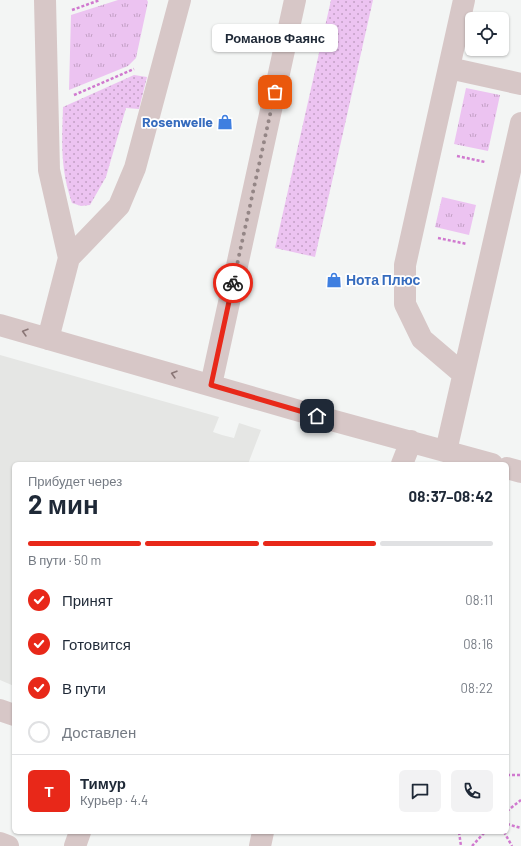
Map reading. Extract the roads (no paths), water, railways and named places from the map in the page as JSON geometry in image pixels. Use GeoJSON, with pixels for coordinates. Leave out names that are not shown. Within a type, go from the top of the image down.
{"type":"FeatureCollection","features":[{"type":"Feature","properties":{"kind":"street"},"geometry":{"type":"LineString","coordinates":[[45,0],[49,170],[69,258],[48,339]]}},
{"type":"Feature","properties":{"kind":"street"},"geometry":{"type":"LineString","coordinates":[[69,258],[119,206],[135,168],[180,0]]}},
{"type":"Feature","properties":{"kind":"street"},"geometry":{"type":"LineString","coordinates":[[211,385],[295,0]]}},
{"type":"Feature","properties":{"kind":"street"},"geometry":{"type":"LineString","coordinates":[[463,374],[422,339],[405,304],[405,265],[464,0]]}},
{"type":"Feature","properties":{"kind":"street"},"geometry":{"type":"LineString","coordinates":[[449,68],[521,84]]}},
{"type":"Feature","properties":{"kind":"street"},"geometry":{"type":"LineString","coordinates":[[446,451],[521,123]]}},
{"type":"Feature","properties":{"kind":"street"},"geometry":{"type":"LineString","coordinates":[[0,325],[485,462]]}},
{"type":"Feature","properties":{"kind":"street"},"geometry":{"type":"LineString","coordinates":[[403,462],[410,441]]}},
{"type":"Feature","properties":{"kind":"street"},"geometry":{"type":"LineString","coordinates":[[509,469],[521,472]]}},
{"type":"Feature","properties":{"kind":"street"},"geometry":{"type":"LineString","coordinates":[[0,710],[12,714]]}},
{"type":"Feature","properties":{"kind":"street"},"geometry":{"type":"LineString","coordinates":[[75,846],[79,834]]}},
{"type":"Feature","properties":{"kind":"street"},"geometry":{"type":"LineString","coordinates":[[260,846],[263,834]]}},
{"type":"Feature","properties":{"kind":"street"},"geometry":{"type":"LineString","coordinates":[[0,843],[8,846]]}},
{"type":"Feature","properties":{"kind":"place","name":"Романов Фаянс"},"geometry":{"type":"Point","coordinates":[275,92]}},
{"type":"Feature","properties":{"kind":"place","name":"Rosenwelle"},"geometry":{"type":"Point","coordinates":[225,122]}},
{"type":"Feature","properties":{"kind":"place","name":"Нота Плюс"},"geometry":{"type":"Point","coordinates":[334,280]}}]}
